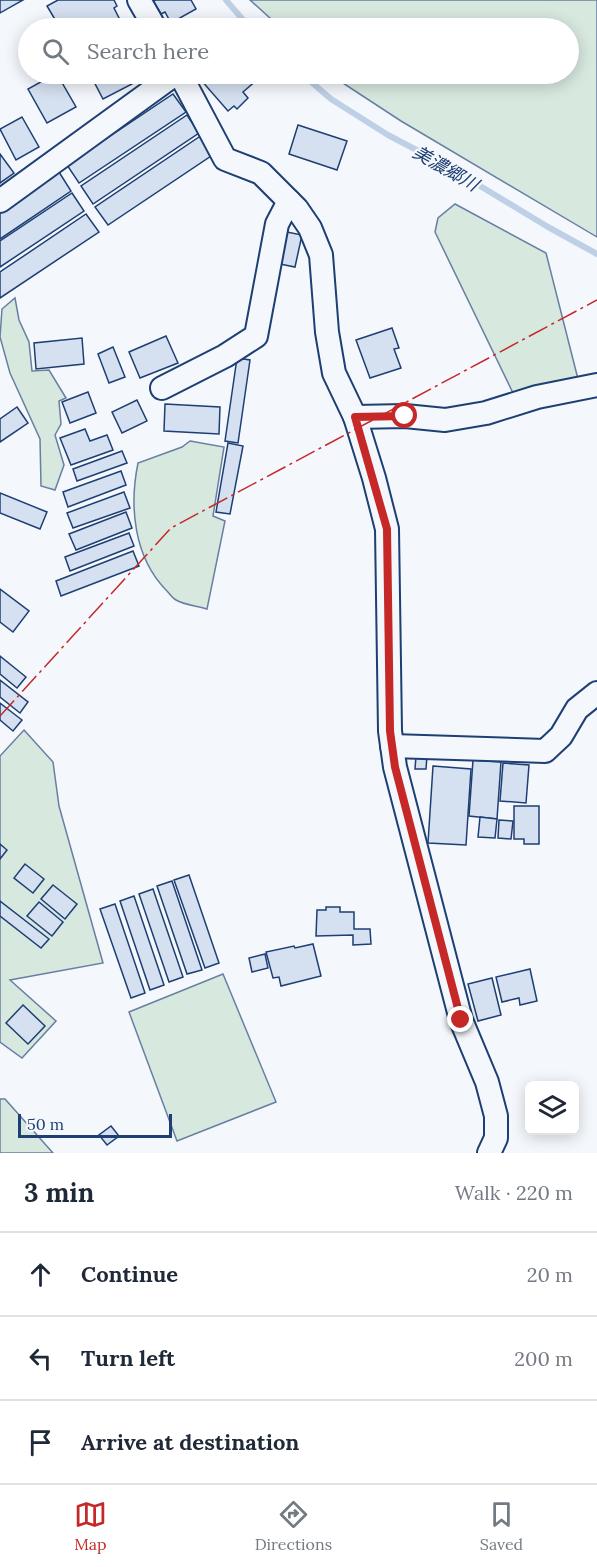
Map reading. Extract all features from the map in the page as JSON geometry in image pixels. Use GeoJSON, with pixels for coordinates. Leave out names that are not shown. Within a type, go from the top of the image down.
{"type":"FeatureCollection","features":[{"type":"Feature","properties":{"kind":"street"},"geometry":{"type":"LineString","coordinates":[[139,0],[149,18]]}},
{"type":"Feature","properties":{"kind":"street"},"geometry":{"type":"LineString","coordinates":[[0,201],[161,84]]}},
{"type":"Feature","properties":{"kind":"street"},"geometry":{"type":"LineString","coordinates":[[186,84],[213,132],[225,159],[261,173],[290,201],[310,228],[321,255],[327,332],[334,373],[355,417],[387,529],[387,639],[395,767],[461,1020],[487,1082],[496,1116],[496,1138],[489,1153]]}},
{"type":"Feature","properties":{"kind":"street"},"geometry":{"type":"LineString","coordinates":[[162,388],[225,356],[256,336],[277,224],[290,201]]}},
{"type":"Feature","properties":{"kind":"street"},"geometry":{"type":"LineString","coordinates":[[355,417],[405,416],[445,420],[486,413],[537,397],[597,385]]}},
{"type":"Feature","properties":{"kind":"street"},"geometry":{"type":"LineString","coordinates":[[392,746],[545,750],[561,736],[577,709],[597,693]]}},
{"type":"Feature","properties":{"kind":"shaded area"},"geometry":{"type":"Polygon","coordinates":[[[250,0],[597,0],[597,237],[401,121],[344,84],[579,84],[579,18],[270,18],[250,0]]]}},
{"type":"Feature","properties":{"kind":"shaded area"},"geometry":{"type":"Polygon","coordinates":[[[455,204],[546,253],[578,379],[513,393],[435,232],[438,218],[455,204]]]}},
{"type":"Feature","properties":{"kind":"shaded area"},"geometry":{"type":"Polygon","coordinates":[[[15,298],[19,320],[29,342],[32,371],[49,370],[66,398],[59,401],[61,424],[55,435],[64,465],[55,490],[41,486],[40,439],[10,373],[0,337],[2,309],[15,298]]]}},
{"type":"Feature","properties":{"kind":"shaded area"},"geometry":{"type":"Polygon","coordinates":[[[190,441],[224,447],[213,516],[225,521],[207,609],[175,599],[155,577],[141,547],[134,514],[138,463],[182,447],[190,441]]]}},
{"type":"Feature","properties":{"kind":"shaded area"},"geometry":{"type":"Polygon","coordinates":[[[24,730],[53,762],[59,806],[103,963],[10,980],[56,1021],[22,1058],[0,1042],[0,756],[24,730]]]}},
{"type":"Feature","properties":{"kind":"shaded area"},"geometry":{"type":"Polygon","coordinates":[[[223,974],[276,1102],[177,1141],[129,1012],[223,974]]]}},
{"type":"Feature","properties":{"kind":"shaded area"},"geometry":{"type":"Polygon","coordinates":[[[0,1099],[5,1099],[53,1153],[0,1153],[0,1099]]]}},
{"type":"Feature","properties":{"kind":"building"},"geometry":{"type":"Polygon","coordinates":[[[0,0],[23,0],[0,13],[0,0]]]}},
{"type":"Feature","properties":{"kind":"building"},"geometry":{"type":"Polygon","coordinates":[[[58,0],[114,0],[117,6],[114,8],[119,18],[54,18],[47,6],[58,0]]]}},
{"type":"Feature","properties":{"kind":"building"},"geometry":{"type":"Polygon","coordinates":[[[191,0],[196,9],[180,18],[168,18],[165,12],[161,14],[153,1],[191,0]]]}},
{"type":"Feature","properties":{"kind":"building"},"geometry":{"type":"Polygon","coordinates":[[[37,84],[63,84],[76,107],[47,123],[28,89],[37,84]]]}},
{"type":"Feature","properties":{"kind":"building"},"geometry":{"type":"Polygon","coordinates":[[[95,84],[132,84],[103,99],[95,84]]]}},
{"type":"Feature","properties":{"kind":"building"},"geometry":{"type":"Polygon","coordinates":[[[204,84],[252,84],[243,92],[248,98],[237,109],[234,106],[228,111],[204,84]]]}},
{"type":"Feature","properties":{"kind":"building"},"geometry":{"type":"Polygon","coordinates":[[[173,94],[186,112],[79,183],[67,165],[173,94]]]}},
{"type":"Feature","properties":{"kind":"building"},"geometry":{"type":"Polygon","coordinates":[[[187,115],[199,133],[93,204],[81,186],[187,115]]]}},
{"type":"Feature","properties":{"kind":"building"},"geometry":{"type":"Polygon","coordinates":[[[22,117],[39,147],[16,160],[0,129],[22,117]]]}},
{"type":"Feature","properties":{"kind":"building"},"geometry":{"type":"Polygon","coordinates":[[[298,125],[347,141],[337,170],[289,154],[298,125]]]}},
{"type":"Feature","properties":{"kind":"building"},"geometry":{"type":"Polygon","coordinates":[[[202,135],[214,154],[108,225],[95,207],[202,135]]]}},
{"type":"Feature","properties":{"kind":"building"},"geometry":{"type":"Polygon","coordinates":[[[0,154],[14,173],[0,183],[0,154]]]}},
{"type":"Feature","properties":{"kind":"building"},"geometry":{"type":"Polygon","coordinates":[[[59,172],[71,191],[0,239],[0,212],[59,172]]]}},
{"type":"Feature","properties":{"kind":"building"},"geometry":{"type":"Polygon","coordinates":[[[72,193],[84,211],[0,267],[0,241],[72,193]]]}},
{"type":"Feature","properties":{"kind":"building"},"geometry":{"type":"Polygon","coordinates":[[[86,214],[99,232],[0,298],[0,272],[86,214]]]}},
{"type":"Feature","properties":{"kind":"building"},"geometry":{"type":"Polygon","coordinates":[[[282,231],[302,235],[295,267],[275,263],[282,231]]]}},
{"type":"Feature","properties":{"kind":"building"},"geometry":{"type":"Polygon","coordinates":[[[392,328],[399,348],[394,349],[401,368],[370,378],[356,340],[392,328]]]}},
{"type":"Feature","properties":{"kind":"building"},"geometry":{"type":"Polygon","coordinates":[[[166,336],[178,363],[140,378],[129,352],[166,336]]]}},
{"type":"Feature","properties":{"kind":"building"},"geometry":{"type":"Polygon","coordinates":[[[82,338],[84,364],[36,369],[34,343],[82,338]]]}},
{"type":"Feature","properties":{"kind":"building"},"geometry":{"type":"Polygon","coordinates":[[[113,347],[125,377],[109,383],[98,354],[113,347]]]}},
{"type":"Feature","properties":{"kind":"building"},"geometry":{"type":"Polygon","coordinates":[[[237,358],[250,360],[238,443],[225,441],[237,358]]]}},
{"type":"Feature","properties":{"kind":"building"},"geometry":{"type":"Polygon","coordinates":[[[88,392],[96,413],[70,423],[62,402],[88,392]]]}},
{"type":"Feature","properties":{"kind":"building"},"geometry":{"type":"Polygon","coordinates":[[[137,400],[147,421],[122,433],[112,412],[137,400]]]}},
{"type":"Feature","properties":{"kind":"building"},"geometry":{"type":"Polygon","coordinates":[[[165,404],[220,407],[219,434],[164,431],[165,404]]]}},
{"type":"Feature","properties":{"kind":"building"},"geometry":{"type":"Polygon","coordinates":[[[17,407],[28,423],[0,442],[0,419],[17,407]]]}},
{"type":"Feature","properties":{"kind":"building"},"geometry":{"type":"Polygon","coordinates":[[[85,429],[90,441],[107,435],[113,450],[71,465],[60,438],[85,429]]]}},
{"type":"Feature","properties":{"kind":"building"},"geometry":{"type":"Polygon","coordinates":[[[228,443],[243,446],[230,514],[216,512],[228,443]]]}},
{"type":"Feature","properties":{"kind":"building"},"geometry":{"type":"Polygon","coordinates":[[[122,451],[127,463],[77,481],[73,469],[122,451]]]}},
{"type":"Feature","properties":{"kind":"building"},"geometry":{"type":"Polygon","coordinates":[[[121,471],[126,485],[68,507],[63,492],[121,471]]]}},
{"type":"Feature","properties":{"kind":"building"},"geometry":{"type":"Polygon","coordinates":[[[124,492],[130,508],[73,528],[67,513],[124,492]]]}},
{"type":"Feature","properties":{"kind":"building"},"geometry":{"type":"Polygon","coordinates":[[[0,493],[47,512],[40,529],[0,513],[0,493]]]}},
{"type":"Feature","properties":{"kind":"building"},"geometry":{"type":"Polygon","coordinates":[[[126,512],[132,528],[76,550],[69,534],[126,512]]]}},
{"type":"Feature","properties":{"kind":"building"},"geometry":{"type":"Polygon","coordinates":[[[129,533],[134,546],[70,571],[65,557],[129,533]]]}},
{"type":"Feature","properties":{"kind":"building"},"geometry":{"type":"Polygon","coordinates":[[[133,551],[139,566],[61,596],[56,581],[133,551]]]}},
{"type":"Feature","properties":{"kind":"building"},"geometry":{"type":"Polygon","coordinates":[[[0,589],[29,611],[13,632],[0,622],[0,589]]]}},
{"type":"Feature","properties":{"kind":"building"},"geometry":{"type":"Polygon","coordinates":[[[0,656],[26,677],[17,688],[0,674],[0,656]]]}},
{"type":"Feature","properties":{"kind":"building"},"geometry":{"type":"Polygon","coordinates":[[[0,680],[28,702],[20,713],[0,697],[0,680]]]}},
{"type":"Feature","properties":{"kind":"building"},"geometry":{"type":"Polygon","coordinates":[[[0,703],[22,720],[13,731],[0,720],[0,703]]]}},
{"type":"Feature","properties":{"kind":"building"},"geometry":{"type":"Polygon","coordinates":[[[416,756],[427,756],[426,769],[415,769],[416,756]]]}},
{"type":"Feature","properties":{"kind":"building"},"geometry":{"type":"Polygon","coordinates":[[[473,760],[501,762],[497,819],[469,816],[473,760]]]}},
{"type":"Feature","properties":{"kind":"building"},"geometry":{"type":"Polygon","coordinates":[[[503,763],[529,765],[526,803],[500,801],[503,763]]]}},
{"type":"Feature","properties":{"kind":"building"},"geometry":{"type":"Polygon","coordinates":[[[433,766],[471,769],[466,845],[428,843],[433,766]]]}},
{"type":"Feature","properties":{"kind":"building"},"geometry":{"type":"Polygon","coordinates":[[[514,806],[539,806],[539,844],[524,844],[524,839],[514,839],[514,806]]]}},
{"type":"Feature","properties":{"kind":"building"},"geometry":{"type":"Polygon","coordinates":[[[480,817],[497,819],[495,838],[478,837],[480,817]]]}},
{"type":"Feature","properties":{"kind":"building"},"geometry":{"type":"Polygon","coordinates":[[[499,820],[513,821],[511,839],[498,838],[499,820]]]}},
{"type":"Feature","properties":{"kind":"building"},"geometry":{"type":"Polygon","coordinates":[[[0,844],[7,850],[0,859],[0,844]]]}},
{"type":"Feature","properties":{"kind":"building"},"geometry":{"type":"Polygon","coordinates":[[[25,864],[44,879],[33,893],[14,878],[25,864]]]}},
{"type":"Feature","properties":{"kind":"building"},"geometry":{"type":"Polygon","coordinates":[[[189,875],[219,963],[205,968],[174,880],[189,875]]]}},
{"type":"Feature","properties":{"kind":"building"},"geometry":{"type":"Polygon","coordinates":[[[172,881],[202,970],[187,974],[157,886],[172,881]]]}},
{"type":"Feature","properties":{"kind":"building"},"geometry":{"type":"Polygon","coordinates":[[[53,885],[77,904],[65,919],[41,899],[53,885]]]}},
{"type":"Feature","properties":{"kind":"building"},"geometry":{"type":"Polygon","coordinates":[[[153,889],[183,977],[169,982],[139,894],[153,889]]]}},
{"type":"Feature","properties":{"kind":"building"},"geometry":{"type":"Polygon","coordinates":[[[134,896],[164,985],[150,990],[120,901],[134,896]]]}},
{"type":"Feature","properties":{"kind":"building"},"geometry":{"type":"Polygon","coordinates":[[[0,901],[49,939],[41,948],[0,916],[0,901]]]}},
{"type":"Feature","properties":{"kind":"building"},"geometry":{"type":"Polygon","coordinates":[[[39,902],[63,922],[52,936],[27,916],[39,902]]]}},
{"type":"Feature","properties":{"kind":"building"},"geometry":{"type":"Polygon","coordinates":[[[115,904],[145,993],[131,998],[100,909],[115,904]]]}},
{"type":"Feature","properties":{"kind":"building"},"geometry":{"type":"Polygon","coordinates":[[[326,907],[340,907],[340,912],[354,912],[354,929],[370,929],[371,944],[353,945],[353,935],[316,936],[317,910],[326,910],[326,907]]]}},
{"type":"Feature","properties":{"kind":"building"},"geometry":{"type":"Polygon","coordinates":[[[313,944],[321,976],[281,986],[279,977],[273,978],[266,952],[313,944]]]}},
{"type":"Feature","properties":{"kind":"building"},"geometry":{"type":"Polygon","coordinates":[[[265,954],[268,968],[252,972],[249,958],[265,954]]]}},
{"type":"Feature","properties":{"kind":"building"},"geometry":{"type":"Polygon","coordinates":[[[530,969],[537,1001],[520,1005],[519,998],[502,1002],[496,977],[530,969]]]}},
{"type":"Feature","properties":{"kind":"building"},"geometry":{"type":"Polygon","coordinates":[[[492,978],[501,1015],[478,1021],[468,984],[492,978]]]}},
{"type":"Feature","properties":{"kind":"building"},"geometry":{"type":"Polygon","coordinates":[[[23,1005],[45,1026],[28,1044],[6,1023],[23,1005]]]}},
{"type":"Feature","properties":{"kind":"building"},"geometry":{"type":"Polygon","coordinates":[[[111,1126],[119,1136],[107,1145],[99,1135],[111,1126]]]}},
{"type":"Feature","properties":{"kind":"waterway","name":"美濃郷川"},"geometry":{"type":"LineString","coordinates":[[226,0],[241,18]]}},
{"type":"Feature","properties":{"kind":"waterway","name":"美濃郷川"},"geometry":{"type":"LineString","coordinates":[[314,84],[331,99],[388,135],[447,166],[597,254]]}},
{"type":"Feature","properties":{"kind":"power"},"geometry":{"type":"LineString","coordinates":[[0,716],[171,528],[597,300]]}},
{"type":"Feature","properties":{"kind":"route"},"geometry":{"type":"LineString","coordinates":[[405,416],[355,417],[387,529],[390,731],[395,767],[461,1020]]}}]}
